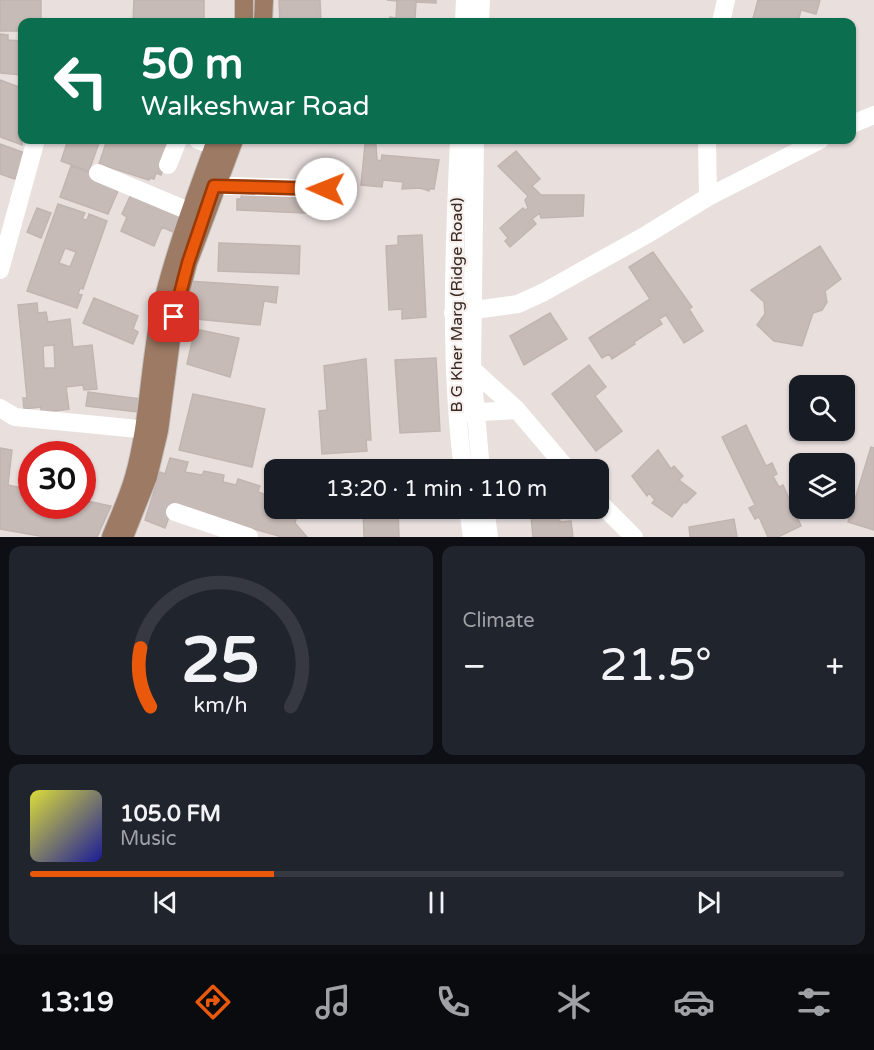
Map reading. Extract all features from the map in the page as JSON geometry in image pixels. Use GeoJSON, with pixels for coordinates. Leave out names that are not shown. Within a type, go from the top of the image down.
{"type":"FeatureCollection","features":[{"type":"Feature","properties":{"kind":"main road"},"geometry":{"type":"LineString","coordinates":[[244,0],[244,18]]}},
{"type":"Feature","properties":{"kind":"main road"},"geometry":{"type":"LineString","coordinates":[[263,18],[264,0]]}},
{"type":"Feature","properties":{"kind":"main road"},"geometry":{"type":"LineString","coordinates":[[124,537],[139,501],[167,316],[218,144]]}},
{"type":"Feature","properties":{"kind":"main road"},"geometry":{"type":"LineString","coordinates":[[111,537],[139,501]]}},
{"type":"Feature","properties":{"kind":"street"},"geometry":{"type":"LineString","coordinates":[[464,18],[465,0]]}},
{"type":"Feature","properties":{"kind":"street"},"geometry":{"type":"LineString","coordinates":[[480,18],[481,0]]}},
{"type":"Feature","properties":{"kind":"street"},"geometry":{"type":"LineString","coordinates":[[722,18],[726,0]]}},
{"type":"Feature","properties":{"kind":"street"},"geometry":{"type":"LineString","coordinates":[[856,122],[874,115]]}},
{"type":"Feature","properties":{"kind":"street"},"geometry":{"type":"LineString","coordinates":[[0,270],[35,144]]}},
{"type":"Feature","properties":{"kind":"street"},"geometry":{"type":"LineString","coordinates":[[168,165],[176,144]]}},
{"type":"Feature","properties":{"kind":"street","name":"B G Kher Marg (Ridge Road)"},"geometry":{"type":"LineString","coordinates":[[459,144],[453,370],[478,459]]}},
{"type":"Feature","properties":{"kind":"street","name":"B G Kher Marg (Ridge Road)"},"geometry":{"type":"LineString","coordinates":[[463,459],[465,412],[472,369],[476,144]]}},
{"type":"Feature","properties":{"kind":"street"},"geometry":{"type":"LineString","coordinates":[[707,144],[708,196]]}},
{"type":"Feature","properties":{"kind":"street"},"geometry":{"type":"LineString","coordinates":[[453,313],[518,304],[544,292],[708,196],[812,144]]}},
{"type":"Feature","properties":{"kind":"street"},"geometry":{"type":"LineString","coordinates":[[98,173],[197,215]]}},
{"type":"Feature","properties":{"kind":"street"},"geometry":{"type":"LineString","coordinates":[[206,186],[326,189]]}},
{"type":"Feature","properties":{"kind":"street"},"geometry":{"type":"LineString","coordinates":[[453,370],[472,369],[517,410],[559,459]]}},
{"type":"Feature","properties":{"kind":"street"},"geometry":{"type":"LineString","coordinates":[[0,408],[15,417],[151,430]]}},
{"type":"Feature","properties":{"kind":"street"},"geometry":{"type":"LineString","coordinates":[[465,412],[517,410]]}},
{"type":"Feature","properties":{"kind":"street"},"geometry":{"type":"LineString","coordinates":[[175,512],[249,537]]}},
{"type":"Feature","properties":{"kind":"street"},"geometry":{"type":"LineString","coordinates":[[609,512],[634,537]]}},
{"type":"Feature","properties":{"kind":"street"},"geometry":{"type":"LineString","coordinates":[[470,519],[472,537]]}},
{"type":"Feature","properties":{"kind":"street"},"geometry":{"type":"LineString","coordinates":[[487,519],[489,537]]}},
{"type":"Feature","properties":{"kind":"building"},"geometry":{"type":"Polygon","coordinates":[[[0,0],[41,0],[41,18],[18,18],[18,31],[0,31],[0,0]]]}},
{"type":"Feature","properties":{"kind":"building"},"geometry":{"type":"Polygon","coordinates":[[[134,0],[204,0],[204,18],[133,18],[134,0]]]}},
{"type":"Feature","properties":{"kind":"building"},"geometry":{"type":"Polygon","coordinates":[[[279,0],[320,0],[321,18],[280,18],[279,0]]]}},
{"type":"Feature","properties":{"kind":"building"},"geometry":{"type":"Polygon","coordinates":[[[387,0],[436,0],[436,3],[416,2],[415,18],[396,18],[397,1],[387,0]]]}},
{"type":"Feature","properties":{"kind":"building"},"geometry":{"type":"Polygon","coordinates":[[[758,0],[820,0],[816,14],[801,10],[799,18],[753,18],[758,0]]]}},
{"type":"Feature","properties":{"kind":"building"},"geometry":{"type":"Polygon","coordinates":[[[0,34],[8,35],[8,40],[18,41],[18,75],[0,73],[0,34]]]}},
{"type":"Feature","properties":{"kind":"building"},"geometry":{"type":"Polygon","coordinates":[[[0,80],[18,87],[18,144],[0,137],[0,80]]]}},
{"type":"Feature","properties":{"kind":"building"},"geometry":{"type":"Polygon","coordinates":[[[0,144],[25,153],[15,179],[0,174],[0,144]]]}},
{"type":"Feature","properties":{"kind":"building"},"geometry":{"type":"Polygon","coordinates":[[[67,144],[99,144],[89,171],[61,161],[67,144]]]}},
{"type":"Feature","properties":{"kind":"building"},"geometry":{"type":"Polygon","coordinates":[[[106,144],[172,144],[161,175],[156,173],[154,179],[149,180],[99,164],[106,144]]]}},
{"type":"Feature","properties":{"kind":"building"},"geometry":{"type":"Polygon","coordinates":[[[365,144],[376,145],[377,160],[381,161],[382,155],[439,160],[434,189],[429,189],[429,191],[420,188],[402,189],[403,182],[383,180],[382,187],[361,185],[365,144]]]}},
{"type":"Feature","properties":{"kind":"building"},"geometry":{"type":"Polygon","coordinates":[[[516,151],[540,179],[532,186],[541,195],[584,195],[583,216],[541,218],[540,213],[532,219],[536,224],[510,247],[505,241],[508,238],[500,228],[523,208],[525,210],[528,208],[525,200],[528,196],[498,166],[516,151]]]}},
{"type":"Feature","properties":{"kind":"building"},"geometry":{"type":"Polygon","coordinates":[[[71,166],[121,184],[108,214],[60,197],[71,166]]]}},
{"type":"Feature","properties":{"kind":"building"},"geometry":{"type":"Polygon","coordinates":[[[242,189],[329,193],[327,214],[237,210],[237,199],[241,199],[242,189]]]}},
{"type":"Feature","properties":{"kind":"building"},"geometry":{"type":"Polygon","coordinates":[[[132,192],[181,213],[173,232],[162,227],[154,246],[121,231],[127,217],[122,214],[132,192]]]}},
{"type":"Feature","properties":{"kind":"building"},"geometry":{"type":"Polygon","coordinates":[[[58,204],[85,213],[82,219],[87,220],[89,214],[107,221],[83,289],[80,288],[78,294],[82,295],[77,308],[27,291],[58,204]],[[65,248],[59,263],[70,267],[76,252],[65,248]]]}},
{"type":"Feature","properties":{"kind":"building"},"geometry":{"type":"Polygon","coordinates":[[[37,208],[51,213],[41,238],[27,232],[37,208]]]}},
{"type":"Feature","properties":{"kind":"building"},"geometry":{"type":"Polygon","coordinates":[[[422,235],[426,317],[402,319],[402,309],[389,310],[386,246],[398,245],[398,236],[422,235]]]}},
{"type":"Feature","properties":{"kind":"building"},"geometry":{"type":"Polygon","coordinates":[[[219,243],[300,246],[299,274],[218,271],[219,243]]]}},
{"type":"Feature","properties":{"kind":"building"},"geometry":{"type":"Polygon","coordinates":[[[820,246],[841,279],[825,291],[827,302],[822,310],[813,313],[802,346],[774,341],[757,325],[765,314],[764,302],[751,290],[820,246]]]}},
{"type":"Feature","properties":{"kind":"building"},"geometry":{"type":"Polygon","coordinates":[[[653,252],[692,307],[689,309],[703,331],[684,343],[666,315],[659,319],[662,324],[634,342],[635,344],[612,359],[609,354],[602,358],[589,338],[650,299],[629,267],[653,252]]]}},
{"type":"Feature","properties":{"kind":"building"},"geometry":{"type":"Polygon","coordinates":[[[188,281],[278,287],[276,303],[264,301],[260,325],[185,318],[188,281]]]}},
{"type":"Feature","properties":{"kind":"building"},"geometry":{"type":"Polygon","coordinates":[[[94,298],[138,316],[133,329],[138,332],[133,344],[83,323],[94,298]]]}},
{"type":"Feature","properties":{"kind":"building"},"geometry":{"type":"Polygon","coordinates":[[[37,303],[38,313],[46,312],[48,322],[70,319],[73,347],[92,345],[97,389],[84,390],[83,385],[66,387],[69,409],[41,413],[41,407],[24,409],[23,398],[27,398],[18,305],[37,303]],[[54,345],[43,346],[44,368],[55,368],[54,345]]]}},
{"type":"Feature","properties":{"kind":"building"},"geometry":{"type":"Polygon","coordinates":[[[550,313],[567,339],[524,365],[510,336],[550,313]]]}},
{"type":"Feature","properties":{"kind":"building"},"geometry":{"type":"Polygon","coordinates":[[[195,329],[239,338],[230,377],[187,364],[195,329]]]}},
{"type":"Feature","properties":{"kind":"building"},"geometry":{"type":"Polygon","coordinates":[[[436,358],[440,431],[400,433],[395,360],[436,358]]]}},
{"type":"Feature","properties":{"kind":"building"},"geometry":{"type":"Polygon","coordinates":[[[366,359],[371,440],[366,440],[367,451],[322,454],[319,411],[327,410],[324,366],[366,359]]]}},
{"type":"Feature","properties":{"kind":"building"},"geometry":{"type":"Polygon","coordinates":[[[589,365],[606,387],[595,396],[622,431],[596,451],[552,394],[589,365]]]}},
{"type":"Feature","properties":{"kind":"building"},"geometry":{"type":"Polygon","coordinates":[[[88,392],[140,399],[138,412],[86,406],[88,392]]]}},
{"type":"Feature","properties":{"kind":"building"},"geometry":{"type":"Polygon","coordinates":[[[193,394],[265,409],[252,467],[179,450],[193,394]]]}},
{"type":"Feature","properties":{"kind":"building"},"geometry":{"type":"Polygon","coordinates":[[[746,425],[766,466],[772,463],[777,474],[773,476],[779,487],[783,485],[789,499],[789,519],[798,519],[801,526],[778,537],[768,537],[759,517],[755,519],[749,508],[755,505],[722,437],[746,425]]]}},
{"type":"Feature","properties":{"kind":"building"},"geometry":{"type":"Polygon","coordinates":[[[871,447],[874,448],[874,530],[848,522],[849,519],[855,519],[855,499],[871,447]]]}},
{"type":"Feature","properties":{"kind":"building"},"geometry":{"type":"Polygon","coordinates":[[[0,448],[12,450],[8,485],[18,487],[18,519],[96,519],[96,503],[111,506],[97,537],[45,537],[0,529],[0,448]]]}},
{"type":"Feature","properties":{"kind":"building"},"geometry":{"type":"Polygon","coordinates":[[[658,450],[671,469],[674,466],[683,476],[679,480],[696,493],[686,503],[684,502],[672,517],[652,503],[655,500],[649,493],[647,496],[632,476],[658,450]]]}},
{"type":"Feature","properties":{"kind":"building"},"geometry":{"type":"Polygon","coordinates":[[[170,458],[188,462],[185,472],[202,475],[204,471],[224,475],[223,482],[236,485],[238,479],[260,486],[258,492],[264,494],[264,519],[296,519],[295,523],[307,537],[282,537],[173,506],[165,528],[145,520],[160,472],[165,474],[170,458]]]}},
{"type":"Feature","properties":{"kind":"building"},"geometry":{"type":"Polygon","coordinates":[[[363,519],[398,519],[399,537],[364,537],[363,519]]]}},
{"type":"Feature","properties":{"kind":"building"},"geometry":{"type":"Polygon","coordinates":[[[531,519],[571,521],[573,537],[533,537],[531,519]]]}},
{"type":"Feature","properties":{"kind":"building"},"geometry":{"type":"Polygon","coordinates":[[[734,519],[737,537],[690,537],[689,527],[734,519]]]}},
{"type":"Feature","properties":{"kind":"tunnel"},"geometry":{"type":"LineString","coordinates":[[150,504],[175,512]]}},
{"type":"Feature","properties":{"kind":"route"},"geometry":{"type":"LineString","coordinates":[[174,317],[188,263],[214,186],[326,189]]}}]}
